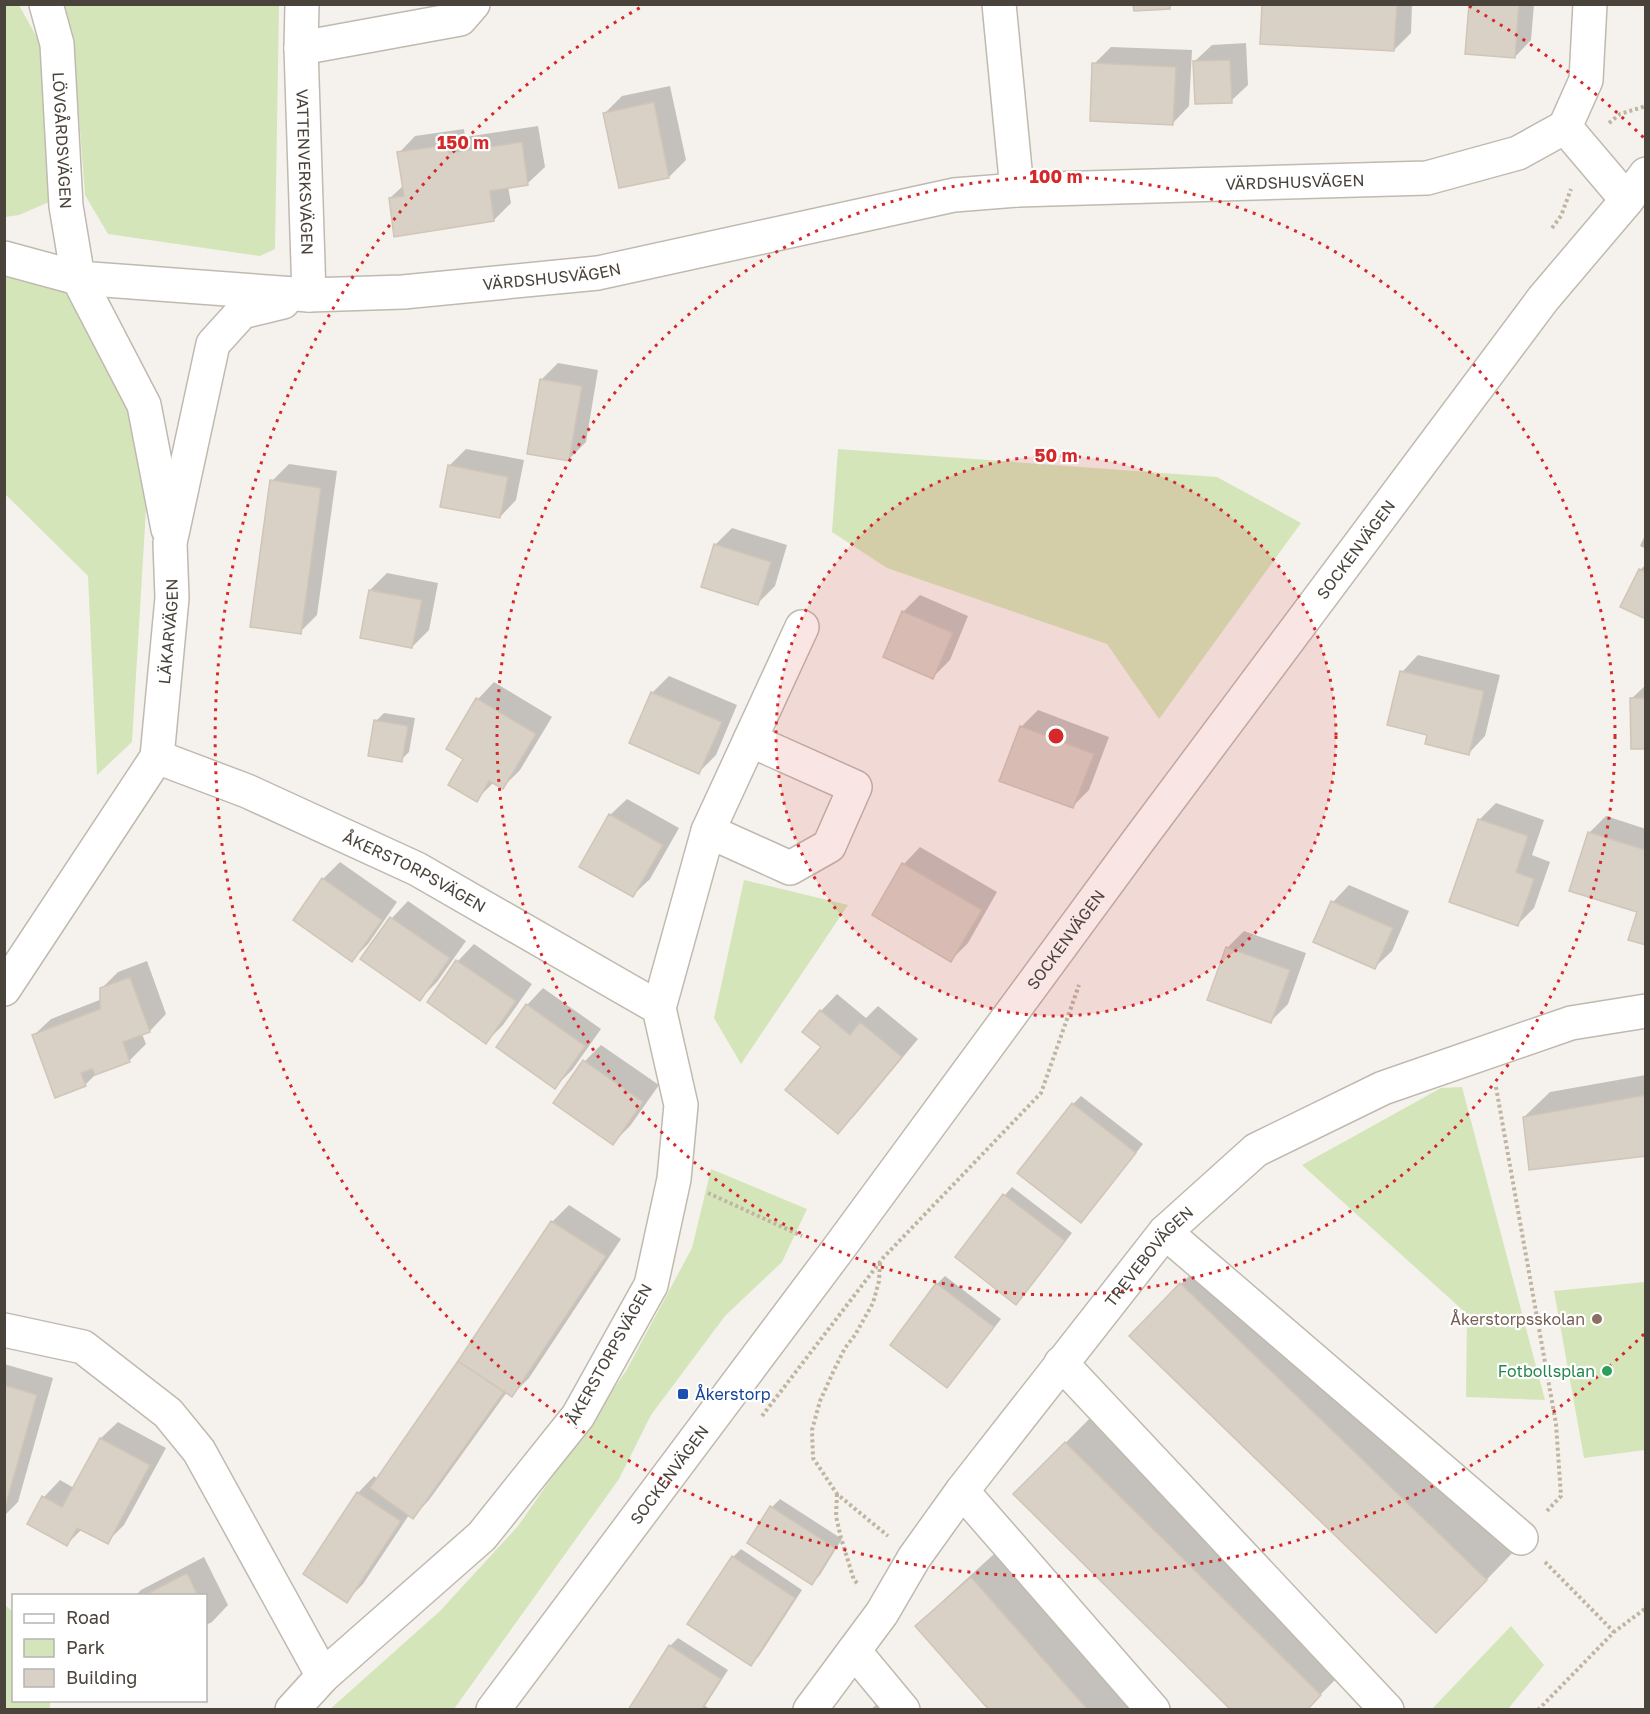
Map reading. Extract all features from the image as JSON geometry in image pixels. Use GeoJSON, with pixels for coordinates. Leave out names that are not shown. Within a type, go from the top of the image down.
{"type":"FeatureCollection","features":[{"type":"Feature","properties":{"kind":"street","name":"LÖVGÅRDSVÄGEN"},"geometry":{"type":"LineString","coordinates":[[46,4],[57,44],[66,206],[78,278]]}},
{"type":"Feature","properties":{"kind":"street","name":"VATTENVERKSVÄGEN"},"geometry":{"type":"LineString","coordinates":[[302,4],[309,295]]}},
{"type":"Feature","properties":{"kind":"street"},"geometry":{"type":"LineString","coordinates":[[302,48],[460,20],[473,4]]}},
{"type":"Feature","properties":{"kind":"street"},"geometry":{"type":"LineString","coordinates":[[999,4],[1017,190]]}},
{"type":"Feature","properties":{"kind":"street"},"geometry":{"type":"LineString","coordinates":[[1590,4],[1586,80],[1565,127],[1636,187]]}},
{"type":"Feature","properties":{"kind":"street","name":"VÄRDSHUSVÄGEN"},"geometry":{"type":"LineString","coordinates":[[4,258],[78,278],[309,295],[403,292],[598,273],[954,195],[1017,190],[1427,178],[1518,153],[1565,127]]}},
{"type":"Feature","properties":{"kind":"street","name":"SOCKENVÄGEN"},"geometry":{"type":"LineString","coordinates":[[493,1710],[837,1252],[1138,841],[1544,299],[1636,187]]}},
{"type":"Feature","properties":{"kind":"street"},"geometry":{"type":"LineString","coordinates":[[78,278],[144,405],[170,543]]}},
{"type":"Feature","properties":{"kind":"street","name":"LÄKARVÄGEN"},"geometry":{"type":"LineString","coordinates":[[4,989],[157,757],[172,598],[170,543],[213,344],[242,312],[309,295]]}},
{"type":"Feature","properties":{"kind":"street","name":"ÅKERSTORPSVÄGEN"},"geometry":{"type":"LineString","coordinates":[[292,1710],[323,1676],[483,1536],[578,1416],[651,1285],[674,1179],[681,1105],[659,1008],[708,831],[802,627]]}},
{"type":"Feature","properties":{"kind":"street"},"geometry":{"type":"LineString","coordinates":[[708,831],[790,868],[829,846],[855,787],[750,740]]}},
{"type":"Feature","properties":{"kind":"street","name":"ÅKERSTORPSVÄGEN"},"geometry":{"type":"LineString","coordinates":[[157,757],[247,791],[417,869],[659,1008]]}},
{"type":"Feature","properties":{"kind":"street","name":"TREVEBOVÄGEN"},"geometry":{"type":"LineString","coordinates":[[810,1710],[882,1613],[914,1558],[962,1491],[1165,1232],[1256,1150],[1383,1088],[1571,1023],[1646,1011]]}},
{"type":"Feature","properties":{"kind":"street"},"geometry":{"type":"LineString","coordinates":[[1165,1232],[1521,1538]]}},
{"type":"Feature","properties":{"kind":"street"},"geometry":{"type":"LineString","coordinates":[[4,1330],[83,1347],[168,1413],[199,1451],[323,1676]]}},
{"type":"Feature","properties":{"kind":"street"},"geometry":{"type":"LineString","coordinates":[[1061,1363],[1394,1709]]}},
{"type":"Feature","properties":{"kind":"street"},"geometry":{"type":"LineString","coordinates":[[962,1491],[1153,1710]]}},
{"type":"Feature","properties":{"kind":"street"},"geometry":{"type":"LineString","coordinates":[[854,1652],[903,1710]]}},
{"type":"Feature","properties":{"kind":"path"},"geometry":{"type":"LineString","coordinates":[[758,1421],[880,1262],[1041,1093],[1078,986],[1085,976]]}},
{"type":"Feature","properties":{"kind":"path"},"geometry":{"type":"LineString","coordinates":[[1490,1052],[1556,1424]]}},
{"type":"Feature","properties":{"kind":"path"},"geometry":{"type":"LineString","coordinates":[[674,1179],[837,1252],[880,1262]]}},
{"type":"Feature","properties":{"kind":"path"},"geometry":{"type":"LineString","coordinates":[[880,1262],[879,1281],[873,1303],[845,1348],[820,1401],[813,1430],[813,1458],[837,1494],[914,1558]]}},
{"type":"Feature","properties":{"kind":"path"},"geometry":{"type":"LineString","coordinates":[[837,1494],[836,1516],[855,1580],[882,1613]]}},
{"type":"Feature","properties":{"kind":"path"},"geometry":{"type":"LineString","coordinates":[[1538,1710],[1614,1632],[1646,1608]]}},
{"type":"Feature","properties":{"kind":"green space"},"geometry":{"type":"Polygon","coordinates":[[[5,5],[19,5],[40,43],[49,202],[19,215],[5,217],[5,5]]]}},
{"type":"Feature","properties":{"kind":"green space"},"geometry":{"type":"Polygon","coordinates":[[[65,5],[279,5],[275,249],[260,256],[108,234],[85,195],[73,37],[65,5]]]}},
{"type":"Feature","properties":{"kind":"green space"},"geometry":{"type":"Polygon","coordinates":[[[43,258],[152,410],[132,742],[97,775],[88,576],[5,494],[4,259],[43,258]]]}},
{"type":"Feature","properties":{"kind":"green space"},"geometry":{"type":"Polygon","coordinates":[[[838,449],[1217,477],[1301,523],[1159,719],[1107,644],[887,568],[832,532],[838,449]]]}},
{"type":"Feature","properties":{"kind":"green space"},"geometry":{"type":"Polygon","coordinates":[[[744,880],[848,905],[741,1064],[714,1018],[744,880]]]}},
{"type":"Feature","properties":{"kind":"green space"},"geometry":{"type":"Polygon","coordinates":[[[1462,1087],[1545,1400],[1466,1397],[1467,1314],[1302,1165],[1441,1088],[1462,1087]]]}},
{"type":"Feature","properties":{"kind":"green space"},"geometry":{"type":"Polygon","coordinates":[[[711,1169],[807,1209],[782,1262],[725,1316],[651,1415],[619,1479],[454,1709],[329,1710],[440,1611],[518,1526],[626,1371],[692,1248],[711,1169]]]}},
{"type":"Feature","properties":{"kind":"green space","name":"Fotbollsplan"},"geometry":{"type":"Polygon","coordinates":[[[1645,1282],[1645,1450],[1584,1458],[1554,1291],[1645,1282]]]}},
{"type":"Feature","properties":{"kind":"green space"},"geometry":{"type":"Polygon","coordinates":[[[5,1605],[12,1611],[12,1702],[50,1702],[50,1709],[5,1709],[5,1605]]]}},
{"type":"Feature","properties":{"kind":"green space"},"geometry":{"type":"Polygon","coordinates":[[[1511,1626],[1544,1665],[1508,1709],[1432,1709],[1511,1626]]]}},
{"type":"Feature","properties":{"kind":"building"},"geometry":{"type":"Polygon","coordinates":[[[1133,4],[1170,4],[1170,9],[1134,11],[1133,4]]]}},
{"type":"Feature","properties":{"kind":"building"},"geometry":{"type":"Polygon","coordinates":[[[1262,4],[1397,4],[1394,51],[1260,44],[1262,4]]]}},
{"type":"Feature","properties":{"kind":"building"},"geometry":{"type":"Polygon","coordinates":[[[1469,4],[1519,4],[1515,58],[1465,54],[1469,4]]]}},
{"type":"Feature","properties":{"kind":"building"},"geometry":{"type":"Polygon","coordinates":[[[1230,60],[1232,103],[1195,104],[1193,61],[1230,60]]]}},
{"type":"Feature","properties":{"kind":"building"},"geometry":{"type":"Polygon","coordinates":[[[1092,63],[1176,67],[1173,125],[1090,121],[1092,63]]]}},
{"type":"Feature","properties":{"kind":"building"},"geometry":{"type":"Polygon","coordinates":[[[654,102],[669,178],[619,188],[603,113],[654,102]]]}},
{"type":"Feature","properties":{"kind":"building"},"geometry":{"type":"Polygon","coordinates":[[[522,142],[528,185],[490,191],[494,221],[394,237],[389,198],[404,196],[397,152],[447,145],[449,153],[522,142]]]}},
{"type":"Feature","properties":{"kind":"building"},"geometry":{"type":"Polygon","coordinates":[[[540,379],[582,386],[569,461],[527,454],[540,379]]]}},
{"type":"Feature","properties":{"kind":"building"},"geometry":{"type":"Polygon","coordinates":[[[448,465],[508,477],[500,518],[440,507],[448,465]]]}},
{"type":"Feature","properties":{"kind":"building"},"geometry":{"type":"Polygon","coordinates":[[[270,480],[321,488],[301,634],[250,627],[270,480]]]}},
{"type":"Feature","properties":{"kind":"building"},"geometry":{"type":"Polygon","coordinates":[[[714,544],[771,562],[758,605],[701,587],[714,544]]]}},
{"type":"Feature","properties":{"kind":"building"},"geometry":{"type":"Polygon","coordinates":[[[1639,569],[1646,572],[1646,619],[1620,607],[1639,569]]]}},
{"type":"Feature","properties":{"kind":"building"},"geometry":{"type":"Polygon","coordinates":[[[369,590],[422,600],[412,648],[360,638],[369,590]]]}},
{"type":"Feature","properties":{"kind":"building"},"geometry":{"type":"Polygon","coordinates":[[[902,611],[953,633],[933,679],[883,657],[902,611]]]}},
{"type":"Feature","properties":{"kind":"building"},"geometry":{"type":"Polygon","coordinates":[[[1400,671],[1484,691],[1469,755],[1425,744],[1427,735],[1387,725],[1400,671]]]}},
{"type":"Feature","properties":{"kind":"building"},"geometry":{"type":"Polygon","coordinates":[[[651,692],[722,722],[699,774],[629,743],[651,692]]]}},
{"type":"Feature","properties":{"kind":"building"},"geometry":{"type":"Polygon","coordinates":[[[476,698],[536,734],[503,789],[489,781],[477,802],[448,785],[463,759],[446,749],[476,698]]]}},
{"type":"Feature","properties":{"kind":"building"},"geometry":{"type":"Polygon","coordinates":[[[1630,698],[1646,698],[1646,749],[1631,749],[1630,698]]]}},
{"type":"Feature","properties":{"kind":"building"},"geometry":{"type":"Polygon","coordinates":[[[374,720],[408,726],[402,762],[368,756],[374,720]]]}},
{"type":"Feature","properties":{"kind":"building"},"geometry":{"type":"Polygon","coordinates":[[[1020,726],[1094,754],[1073,808],[999,781],[1020,726]]]}},
{"type":"Feature","properties":{"kind":"building"},"geometry":{"type":"Polygon","coordinates":[[[609,814],[663,845],[633,897],[579,867],[609,814]]]}},
{"type":"Feature","properties":{"kind":"building"},"geometry":{"type":"Polygon","coordinates":[[[1478,819],[1528,836],[1516,872],[1534,879],[1518,926],[1449,902],[1478,819]]]}},
{"type":"Feature","properties":{"kind":"building"},"geometry":{"type":"Polygon","coordinates":[[[1588,832],[1646,850],[1646,945],[1628,940],[1637,912],[1569,891],[1588,832]]]}},
{"type":"Feature","properties":{"kind":"building"},"geometry":{"type":"Polygon","coordinates":[[[902,863],[982,910],[951,962],[872,915],[902,863]]]}},
{"type":"Feature","properties":{"kind":"building"},"geometry":{"type":"Polygon","coordinates":[[[322,878],[382,920],[352,962],[293,920],[322,878]]]}},
{"type":"Feature","properties":{"kind":"building"},"geometry":{"type":"Polygon","coordinates":[[[1331,901],[1393,928],[1375,969],[1313,942],[1331,901]]]}},
{"type":"Feature","properties":{"kind":"building"},"geometry":{"type":"Polygon","coordinates":[[[390,917],[450,958],[420,1001],[360,959],[390,917]]]}},
{"type":"Feature","properties":{"kind":"building"},"geometry":{"type":"Polygon","coordinates":[[[1226,947],[1290,970],[1271,1023],[1207,1000],[1226,947]]]}},
{"type":"Feature","properties":{"kind":"building"},"geometry":{"type":"Polygon","coordinates":[[[456,960],[516,1001],[486,1044],[427,1002],[456,960]]]}},
{"type":"Feature","properties":{"kind":"building"},"geometry":{"type":"Polygon","coordinates":[[[130,977],[150,1032],[123,1042],[130,1062],[95,1075],[92,1069],[81,1073],[86,1086],[55,1098],[32,1035],[100,1009],[100,988],[130,977]]]}},
{"type":"Feature","properties":{"kind":"building"},"geometry":{"type":"Polygon","coordinates":[[[526,1004],[585,1046],[555,1089],[496,1047],[526,1004]]]}},
{"type":"Feature","properties":{"kind":"building"},"geometry":{"type":"Polygon","coordinates":[[[820,1010],[850,1035],[860,1022],[902,1057],[838,1134],[785,1090],[821,1047],[802,1032],[820,1010]]]}},
{"type":"Feature","properties":{"kind":"building"},"geometry":{"type":"Polygon","coordinates":[[[583,1060],[643,1102],[613,1145],[553,1103],[583,1060]]]}},
{"type":"Feature","properties":{"kind":"building"},"geometry":{"type":"Polygon","coordinates":[[[1646,1095],[1646,1156],[1529,1170],[1523,1117],[1646,1095]]]}},
{"type":"Feature","properties":{"kind":"building"},"geometry":{"type":"Polygon","coordinates":[[[1072,1103],[1136,1153],[1081,1223],[1017,1173],[1072,1103]]]}},
{"type":"Feature","properties":{"kind":"building"},"geometry":{"type":"Polygon","coordinates":[[[1003,1194],[1065,1241],[1016,1305],[955,1257],[1003,1194]]]}},
{"type":"Feature","properties":{"kind":"building"},"geometry":{"type":"Polygon","coordinates":[[[551,1221],[606,1256],[512,1397],[458,1361],[551,1221]]]}},
{"type":"Feature","properties":{"kind":"building"},"geometry":{"type":"Polygon","coordinates":[[[936,1283],[994,1327],[947,1388],[890,1345],[936,1283]]]}},
{"type":"Feature","properties":{"kind":"building"},"geometry":{"type":"Polygon","coordinates":[[[1180,1283],[1487,1580],[1436,1633],[1129,1336],[1180,1283]]]}},
{"type":"Feature","properties":{"kind":"building"},"geometry":{"type":"Polygon","coordinates":[[[458,1361],[504,1392],[413,1519],[370,1488],[458,1361]]]}},
{"type":"Feature","properties":{"kind":"building"},"geometry":{"type":"Polygon","coordinates":[[[4,1385],[37,1395],[4,1511],[4,1385]]]}},
{"type":"Feature","properties":{"kind":"building"},"geometry":{"type":"Polygon","coordinates":[[[100,1438],[150,1465],[108,1544],[77,1528],[67,1546],[27,1524],[42,1496],[62,1507],[100,1438]]]}},
{"type":"Feature","properties":{"kind":"building"},"geometry":{"type":"Polygon","coordinates":[[[1065,1442],[1321,1695],[1307,1710],[1231,1710],[1013,1494],[1065,1442]]]}},
{"type":"Feature","properties":{"kind":"building"},"geometry":{"type":"Polygon","coordinates":[[[357,1492],[401,1521],[347,1603],[303,1574],[357,1492]]]}},
{"type":"Feature","properties":{"kind":"building"},"geometry":{"type":"Polygon","coordinates":[[[770,1506],[835,1548],[812,1585],[747,1543],[770,1506]]]}},
{"type":"Feature","properties":{"kind":"building"},"geometry":{"type":"Polygon","coordinates":[[[732,1556],[795,1598],[751,1666],[687,1624],[732,1556]]]}},
{"type":"Feature","properties":{"kind":"building"},"geometry":{"type":"Polygon","coordinates":[[[187,1573],[197,1594],[147,1594],[187,1573]]]}},
{"type":"Feature","properties":{"kind":"building"},"geometry":{"type":"Polygon","coordinates":[[[971,1577],[1088,1710],[989,1710],[915,1626],[971,1577]]]}},
{"type":"Feature","properties":{"kind":"building"},"geometry":{"type":"Polygon","coordinates":[[[669,1645],[721,1679],[701,1710],[628,1710],[669,1645]]]}},
{"type":"Feature","properties":{"kind":"place","name":"Åkerstorpsskolan"},"geometry":{"type":"Point","coordinates":[1597,1319]}},
{"type":"Feature","properties":{"kind":"place","name":"Fotbollsplan"},"geometry":{"type":"Point","coordinates":[1607,1371]}},
{"type":"Feature","properties":{"kind":"place","name":"Åkerstorp"},"geometry":{"type":"Point","coordinates":[683,1394]}}]}
